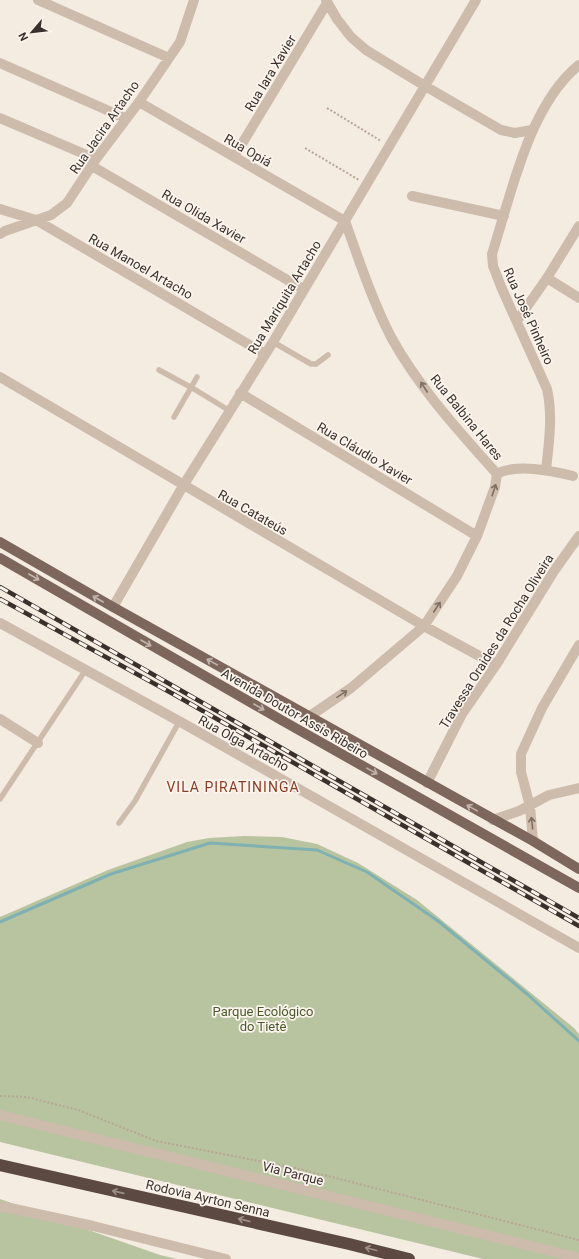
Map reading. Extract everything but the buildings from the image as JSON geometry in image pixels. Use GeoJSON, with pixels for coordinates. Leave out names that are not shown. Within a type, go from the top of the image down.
{"type":"FeatureCollection","features":[{"type":"Feature","properties":{"kind":"highway","name":"Rodovia Ayrton Senna"},"geometry":{"type":"LineString","coordinates":[[0,1165],[350,1244],[409,1259]]}},
{"type":"Feature","properties":{"kind":"main road","name":"Avenida Doutor Assis Ribeiro"},"geometry":{"type":"LineString","coordinates":[[0,542],[113,607],[533,841],[579,869]]}},
{"type":"Feature","properties":{"kind":"main road","name":"Avenida Doutor Assis Ribeiro"},"geometry":{"type":"LineString","coordinates":[[0,558],[283,721],[579,888]]}},
{"type":"Feature","properties":{"kind":"main road"},"geometry":{"type":"LineString","coordinates":[[283,721],[310,716]]}},
{"type":"Feature","properties":{"kind":"street"},"geometry":{"type":"LineString","coordinates":[[38,0],[169,58]]}},
{"type":"Feature","properties":{"kind":"street","name":"Rua Jacira Artacho"},"geometry":{"type":"LineString","coordinates":[[0,234],[51,215],[67,203],[94,162],[125,118],[139,102],[180,42],[194,0]]}},
{"type":"Feature","properties":{"kind":"street","name":"Rua Mariquita Artacho"},"geometry":{"type":"LineString","coordinates":[[113,607],[183,486],[264,354],[273,342],[476,0]]}},
{"type":"Feature","properties":{"kind":"street"},"geometry":{"type":"LineString","coordinates":[[327,1],[351,37],[366,50],[501,130],[515,133],[532,130]]}},
{"type":"Feature","properties":{"kind":"street","name":"Rua Iara Xavier"},"geometry":{"type":"LineString","coordinates":[[234,157],[327,1]]}},
{"type":"Feature","properties":{"kind":"street"},"geometry":{"type":"LineString","coordinates":[[0,63],[125,118]]}},
{"type":"Feature","properties":{"kind":"street","name":"Rua José Pinheiro"},"geometry":{"type":"LineString","coordinates":[[546,470],[551,424],[551,406],[539,368],[493,266],[492,254],[532,130],[558,87],[579,65]]}},
{"type":"Feature","properties":{"kind":"street","name":"Rua Opiá"},"geometry":{"type":"LineString","coordinates":[[139,102],[345,221]]}},
{"type":"Feature","properties":{"kind":"street","name":"Rua Olida Xavier"},"geometry":{"type":"LineString","coordinates":[[0,118],[94,162],[303,290]]}},
{"type":"Feature","properties":{"kind":"street"},"geometry":{"type":"LineString","coordinates":[[412,196],[504,216]]}},
{"type":"Feature","properties":{"kind":"street","name":"Rua Manoel Artacho"},"geometry":{"type":"LineString","coordinates":[[0,209],[36,220],[264,354]]}},
{"type":"Feature","properties":{"kind":"street","name":"Rua Balbina Hares"},"geometry":{"type":"LineString","coordinates":[[310,716],[351,688],[424,626],[457,576],[477,536],[496,487],[497,474],[433,401],[392,338],[375,302],[345,221]]}},
{"type":"Feature","properties":{"kind":"street"},"geometry":{"type":"LineString","coordinates":[[517,321],[547,278],[579,226]]}},
{"type":"Feature","properties":{"kind":"street"},"geometry":{"type":"LineString","coordinates":[[547,278],[579,298]]}},
{"type":"Feature","properties":{"kind":"street","name":"Rua Catateús"},"geometry":{"type":"LineString","coordinates":[[0,378],[424,626],[496,665]]}},
{"type":"Feature","properties":{"kind":"street","name":"Rua Cláudio Xavier"},"geometry":{"type":"LineString","coordinates":[[240,393],[477,536]]}},
{"type":"Feature","properties":{"kind":"street"},"geometry":{"type":"LineString","coordinates":[[497,474],[508,470],[546,470],[573,476]]}},
{"type":"Feature","properties":{"kind":"street","name":"Travessa Oraides da Rocha Oliveira"},"geometry":{"type":"LineString","coordinates":[[427,783],[462,714],[496,665],[554,571],[579,536]]}},
{"type":"Feature","properties":{"kind":"street","name":"Rua Olga Artacho"},"geometry":{"type":"LineString","coordinates":[[0,623],[180,722],[579,948]]}},
{"type":"Feature","properties":{"kind":"street"},"geometry":{"type":"LineString","coordinates":[[533,841],[530,806],[520,772],[521,754],[542,708],[579,645]]}},
{"type":"Feature","properties":{"kind":"street"},"geometry":{"type":"LineString","coordinates":[[0,720],[38,742]]}},
{"type":"Feature","properties":{"kind":"street"},"geometry":{"type":"LineString","coordinates":[[493,820],[530,806],[549,795],[579,788]]}},
{"type":"Feature","properties":{"kind":"street","name":"Via Parque"},"geometry":{"type":"LineString","coordinates":[[0,1115],[579,1258]]}},
{"type":"Feature","properties":{"kind":"street"},"geometry":{"type":"LineString","coordinates":[[0,1208],[10,1208],[93,1226],[226,1259]]}},
{"type":"Feature","properties":{"kind":"lane"},"geometry":{"type":"LineString","coordinates":[[273,342],[311,364],[316,364],[328,355]]}},
{"type":"Feature","properties":{"kind":"lane"},"geometry":{"type":"LineString","coordinates":[[159,370],[191,387],[230,411]]}},
{"type":"Feature","properties":{"kind":"lane"},"geometry":{"type":"LineString","coordinates":[[174,417],[197,377]]}},
{"type":"Feature","properties":{"kind":"lane"},"geometry":{"type":"LineString","coordinates":[[0,799],[85,671]]}},
{"type":"Feature","properties":{"kind":"lane"},"geometry":{"type":"LineString","coordinates":[[119,823],[134,801],[180,722]]}},
{"type":"Feature","properties":{"kind":"path"},"geometry":{"type":"LineString","coordinates":[[327,108],[389,146]]}},
{"type":"Feature","properties":{"kind":"path"},"geometry":{"type":"LineString","coordinates":[[305,148],[366,185]]}},
{"type":"Feature","properties":{"kind":"path"},"geometry":{"type":"LineString","coordinates":[[0,1096],[27,1097],[78,1110],[156,1141],[300,1169],[579,1240]]}},
{"type":"Feature","properties":{"kind":"green space","name":"Parque Ecológico do Tietê"},"geometry":{"type":"Polygon","coordinates":[[[244,836],[282,837],[317,844],[358,863],[417,900],[574,1028],[579,1034],[579,1259],[483,1259],[0,1142],[0,917],[108,870],[187,842],[209,838],[244,836]]]}},
{"type":"Feature","properties":{"kind":"green space"},"geometry":{"type":"Polygon","coordinates":[[[0,1199],[160,1255],[177,1259],[0,1259],[0,1199]]]}},
{"type":"Feature","properties":{"kind":"waterway"},"geometry":{"type":"LineString","coordinates":[[0,922],[111,874],[210,843],[317,850],[367,872],[438,921],[527,994],[579,1041]]}},
{"type":"Feature","properties":{"kind":"railway"},"geometry":{"type":"LineString","coordinates":[[0,587],[579,918]]}},
{"type":"Feature","properties":{"kind":"railway"},"geometry":{"type":"LineString","coordinates":[[0,599],[175,695],[579,926]]}},
{"type":"Feature","properties":{"kind":"district","name":"VILA PIRATININGA"},"geometry":{"type":"Point","coordinates":[233,787]}}]}
